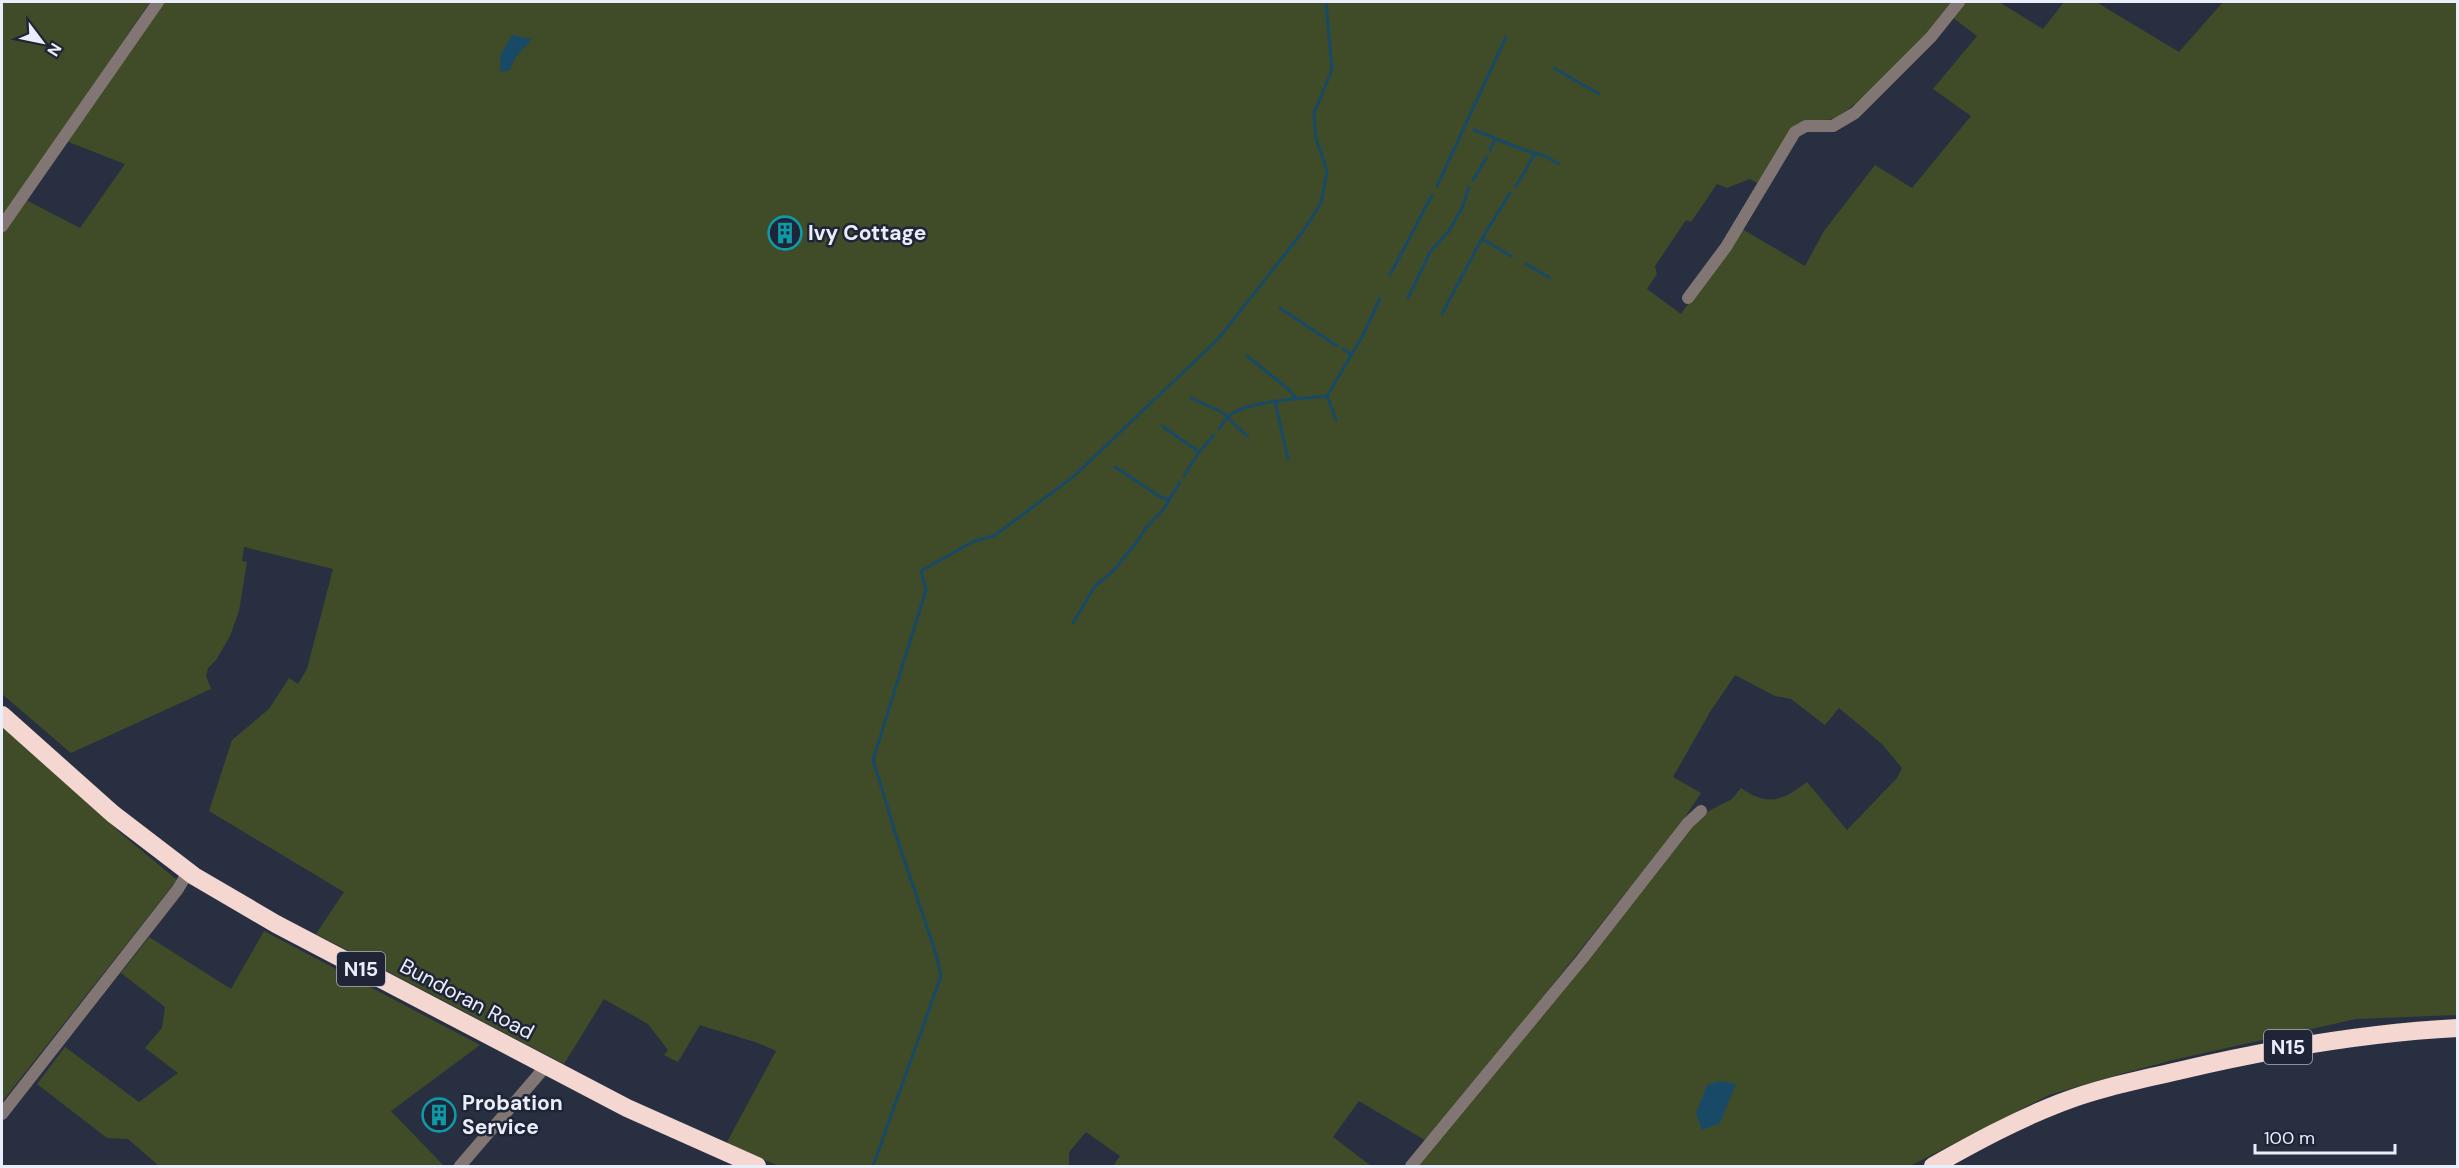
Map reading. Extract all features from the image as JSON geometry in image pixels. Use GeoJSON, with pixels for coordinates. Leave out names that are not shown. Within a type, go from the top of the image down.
{"type":"FeatureCollection","features":[{"type":"Feature","properties":{"kind":"highway","name":"Bundoran Road"},"geometry":{"type":"LineString","coordinates":[[2,715],[113,814],[188,872],[276,924],[546,1066],[634,1111],[757,1167]]}},
{"type":"Feature","properties":{"kind":"highway","name":"N15"},"geometry":{"type":"LineString","coordinates":[[1933,1167],[2031,1115],[2062,1102],[2107,1088],[2294,1046],[2373,1034],[2457,1028]]}},
{"type":"Feature","properties":{"kind":"street"},"geometry":{"type":"LineString","coordinates":[[2,226],[158,2]]}},
{"type":"Feature","properties":{"kind":"street"},"geometry":{"type":"LineString","coordinates":[[1688,298],[1726,247],[1795,132],[1806,126],[1833,126],[1855,113],[1931,37],[1959,2]]}},
{"type":"Feature","properties":{"kind":"street"},"geometry":{"type":"LineString","coordinates":[[1411,1167],[1688,823],[1701,811]]}},
{"type":"Feature","properties":{"kind":"street"},"geometry":{"type":"LineString","coordinates":[[2,1114],[178,890],[188,872]]}},
{"type":"Feature","properties":{"kind":"street"},"geometry":{"type":"LineString","coordinates":[[459,1167],[546,1066]]}},
{"type":"Feature","properties":{"kind":"green space"},"geometry":{"type":"Polygon","coordinates":[[[2,2],[150,2],[2,218],[2,2]]]}},
{"type":"Feature","properties":{"kind":"green space"},"geometry":{"type":"Polygon","coordinates":[[[164,2],[1954,2],[1926,37],[1872,90],[1836,119],[1812,121],[1759,184],[1750,179],[1727,188],[1717,184],[1691,222],[1686,220],[1655,266],[1657,274],[1647,289],[1681,314],[1742,229],[1805,266],[1824,231],[1875,165],[1912,188],[1971,116],[1933,89],[1977,36],[1952,17],[1966,2],[1999,2],[2043,29],[2064,2],[2096,2],[2179,52],[2223,2],[2457,2],[2457,1015],[2356,1019],[2121,1074],[2049,1095],[1910,1166],[1417,1166],[1688,829],[1703,814],[1732,799],[1741,788],[1759,798],[1775,799],[1790,794],[1807,782],[1847,830],[1897,778],[1902,768],[1882,744],[1839,708],[1825,725],[1791,699],[1775,696],[1735,675],[1710,712],[1673,777],[1701,793],[1669,841],[1428,1142],[1359,1101],[1333,1137],[1371,1166],[1113,1166],[1120,1156],[1086,1132],[1069,1152],[1069,1166],[779,1166],[726,1144],[776,1051],[700,1025],[678,1062],[664,1055],[668,1050],[648,1024],[604,999],[564,1064],[316,934],[344,892],[209,811],[232,740],[269,709],[289,678],[298,684],[307,669],[333,569],[244,547],[242,561],[247,562],[239,611],[230,636],[216,660],[208,668],[206,676],[211,689],[71,753],[2,694],[2,234],[26,200],[80,228],[125,164],[66,141],[164,2]]]}},
{"type":"Feature","properties":{"kind":"green space"},"geometry":{"type":"Polygon","coordinates":[[[2,724],[124,836],[177,880],[2,1102],[2,724]]]}},
{"type":"Feature","properties":{"kind":"green space"},"geometry":{"type":"Polygon","coordinates":[[[264,931],[480,1045],[391,1111],[444,1166],[159,1166],[128,1139],[107,1138],[37,1084],[65,1047],[139,1102],[178,1073],[145,1048],[162,1028],[165,1007],[121,973],[149,937],[231,989],[264,931]]]}},
{"type":"Feature","properties":{"kind":"water"},"geometry":{"type":"Polygon","coordinates":[[[512,35],[532,39],[515,58],[510,70],[500,72],[501,54],[512,35]]]}},
{"type":"Feature","properties":{"kind":"water"},"geometry":{"type":"Polygon","coordinates":[[[1720,1081],[1736,1084],[1720,1123],[1702,1130],[1696,1113],[1707,1085],[1720,1081]]]}},
{"type":"Feature","properties":{"kind":"waterway"},"geometry":{"type":"LineString","coordinates":[[873,1166],[941,976],[936,954],[873,760],[926,590],[921,571],[974,541],[994,536],[1073,477],[1218,339],[1304,230],[1321,203],[1327,170],[1316,139],[1314,113],[1332,70],[1326,2]]}},
{"type":"Feature","properties":{"kind":"waterway"},"geometry":{"type":"LineString","coordinates":[[1437,186],[1506,37]]}},
{"type":"Feature","properties":{"kind":"waterway"},"geometry":{"type":"LineString","coordinates":[[1554,68],[1599,94]]}},
{"type":"Feature","properties":{"kind":"waterway"},"geometry":{"type":"LineString","coordinates":[[1474,130],[1545,156],[1559,164]]}},
{"type":"Feature","properties":{"kind":"waterway"},"geometry":{"type":"LineString","coordinates":[[1490,150],[1494,142]]}},
{"type":"Feature","properties":{"kind":"waterway"},"geometry":{"type":"LineString","coordinates":[[1527,167],[1535,153]]}},
{"type":"Feature","properties":{"kind":"waterway"},"geometry":{"type":"LineString","coordinates":[[1473,180],[1487,157]]}},
{"type":"Feature","properties":{"kind":"waterway"},"geometry":{"type":"LineString","coordinates":[[1515,187],[1526,170]]}},
{"type":"Feature","properties":{"kind":"waterway"},"geometry":{"type":"LineString","coordinates":[[1408,298],[1430,252],[1449,231],[1462,208],[1469,187]]}},
{"type":"Feature","properties":{"kind":"waterway"},"geometry":{"type":"LineString","coordinates":[[1442,314],[1481,240],[1510,193]]}},
{"type":"Feature","properties":{"kind":"waterway"},"geometry":{"type":"LineString","coordinates":[[1390,275],[1432,195]]}},
{"type":"Feature","properties":{"kind":"waterway"},"geometry":{"type":"LineString","coordinates":[[1484,240],[1511,256]]}},
{"type":"Feature","properties":{"kind":"waterway"},"geometry":{"type":"LineString","coordinates":[[1526,264],[1550,278]]}},
{"type":"Feature","properties":{"kind":"waterway"},"geometry":{"type":"LineString","coordinates":[[1336,420],[1327,396],[1363,335],[1380,298]]}},
{"type":"Feature","properties":{"kind":"waterway"},"geometry":{"type":"LineString","coordinates":[[1280,308],[1337,346]]}},
{"type":"Feature","properties":{"kind":"waterway"},"geometry":{"type":"LineString","coordinates":[[1343,349],[1352,355]]}},
{"type":"Feature","properties":{"kind":"waterway"},"geometry":{"type":"LineString","coordinates":[[1247,356],[1287,388],[1297,399]]}},
{"type":"Feature","properties":{"kind":"waterway"},"geometry":{"type":"LineString","coordinates":[[1219,429],[1228,417],[1247,407],[1275,401],[1327,396]]}},
{"type":"Feature","properties":{"kind":"waterway"},"geometry":{"type":"LineString","coordinates":[[1191,398],[1222,412],[1248,437]]}},
{"type":"Feature","properties":{"kind":"waterway"},"geometry":{"type":"LineString","coordinates":[[1275,401],[1288,459]]}},
{"type":"Feature","properties":{"kind":"waterway"},"geometry":{"type":"LineString","coordinates":[[1162,426],[1199,452]]}},
{"type":"Feature","properties":{"kind":"waterway"},"geometry":{"type":"LineString","coordinates":[[1184,476],[1199,452],[1214,435]]}},
{"type":"Feature","properties":{"kind":"waterway"},"geometry":{"type":"LineString","coordinates":[[1115,467],[1159,496],[1169,500],[1180,482]]}},
{"type":"Feature","properties":{"kind":"waterway"},"geometry":{"type":"LineString","coordinates":[[1073,623],[1095,586],[1112,572],[1169,500]]}},
{"type":"Feature","properties":{"kind":"place","name":"Ivy Cottage"},"geometry":{"type":"Point","coordinates":[785,233]}},
{"type":"Feature","properties":{"kind":"place","name":"Probation Service"},"geometry":{"type":"Point","coordinates":[439,1115]}}]}
